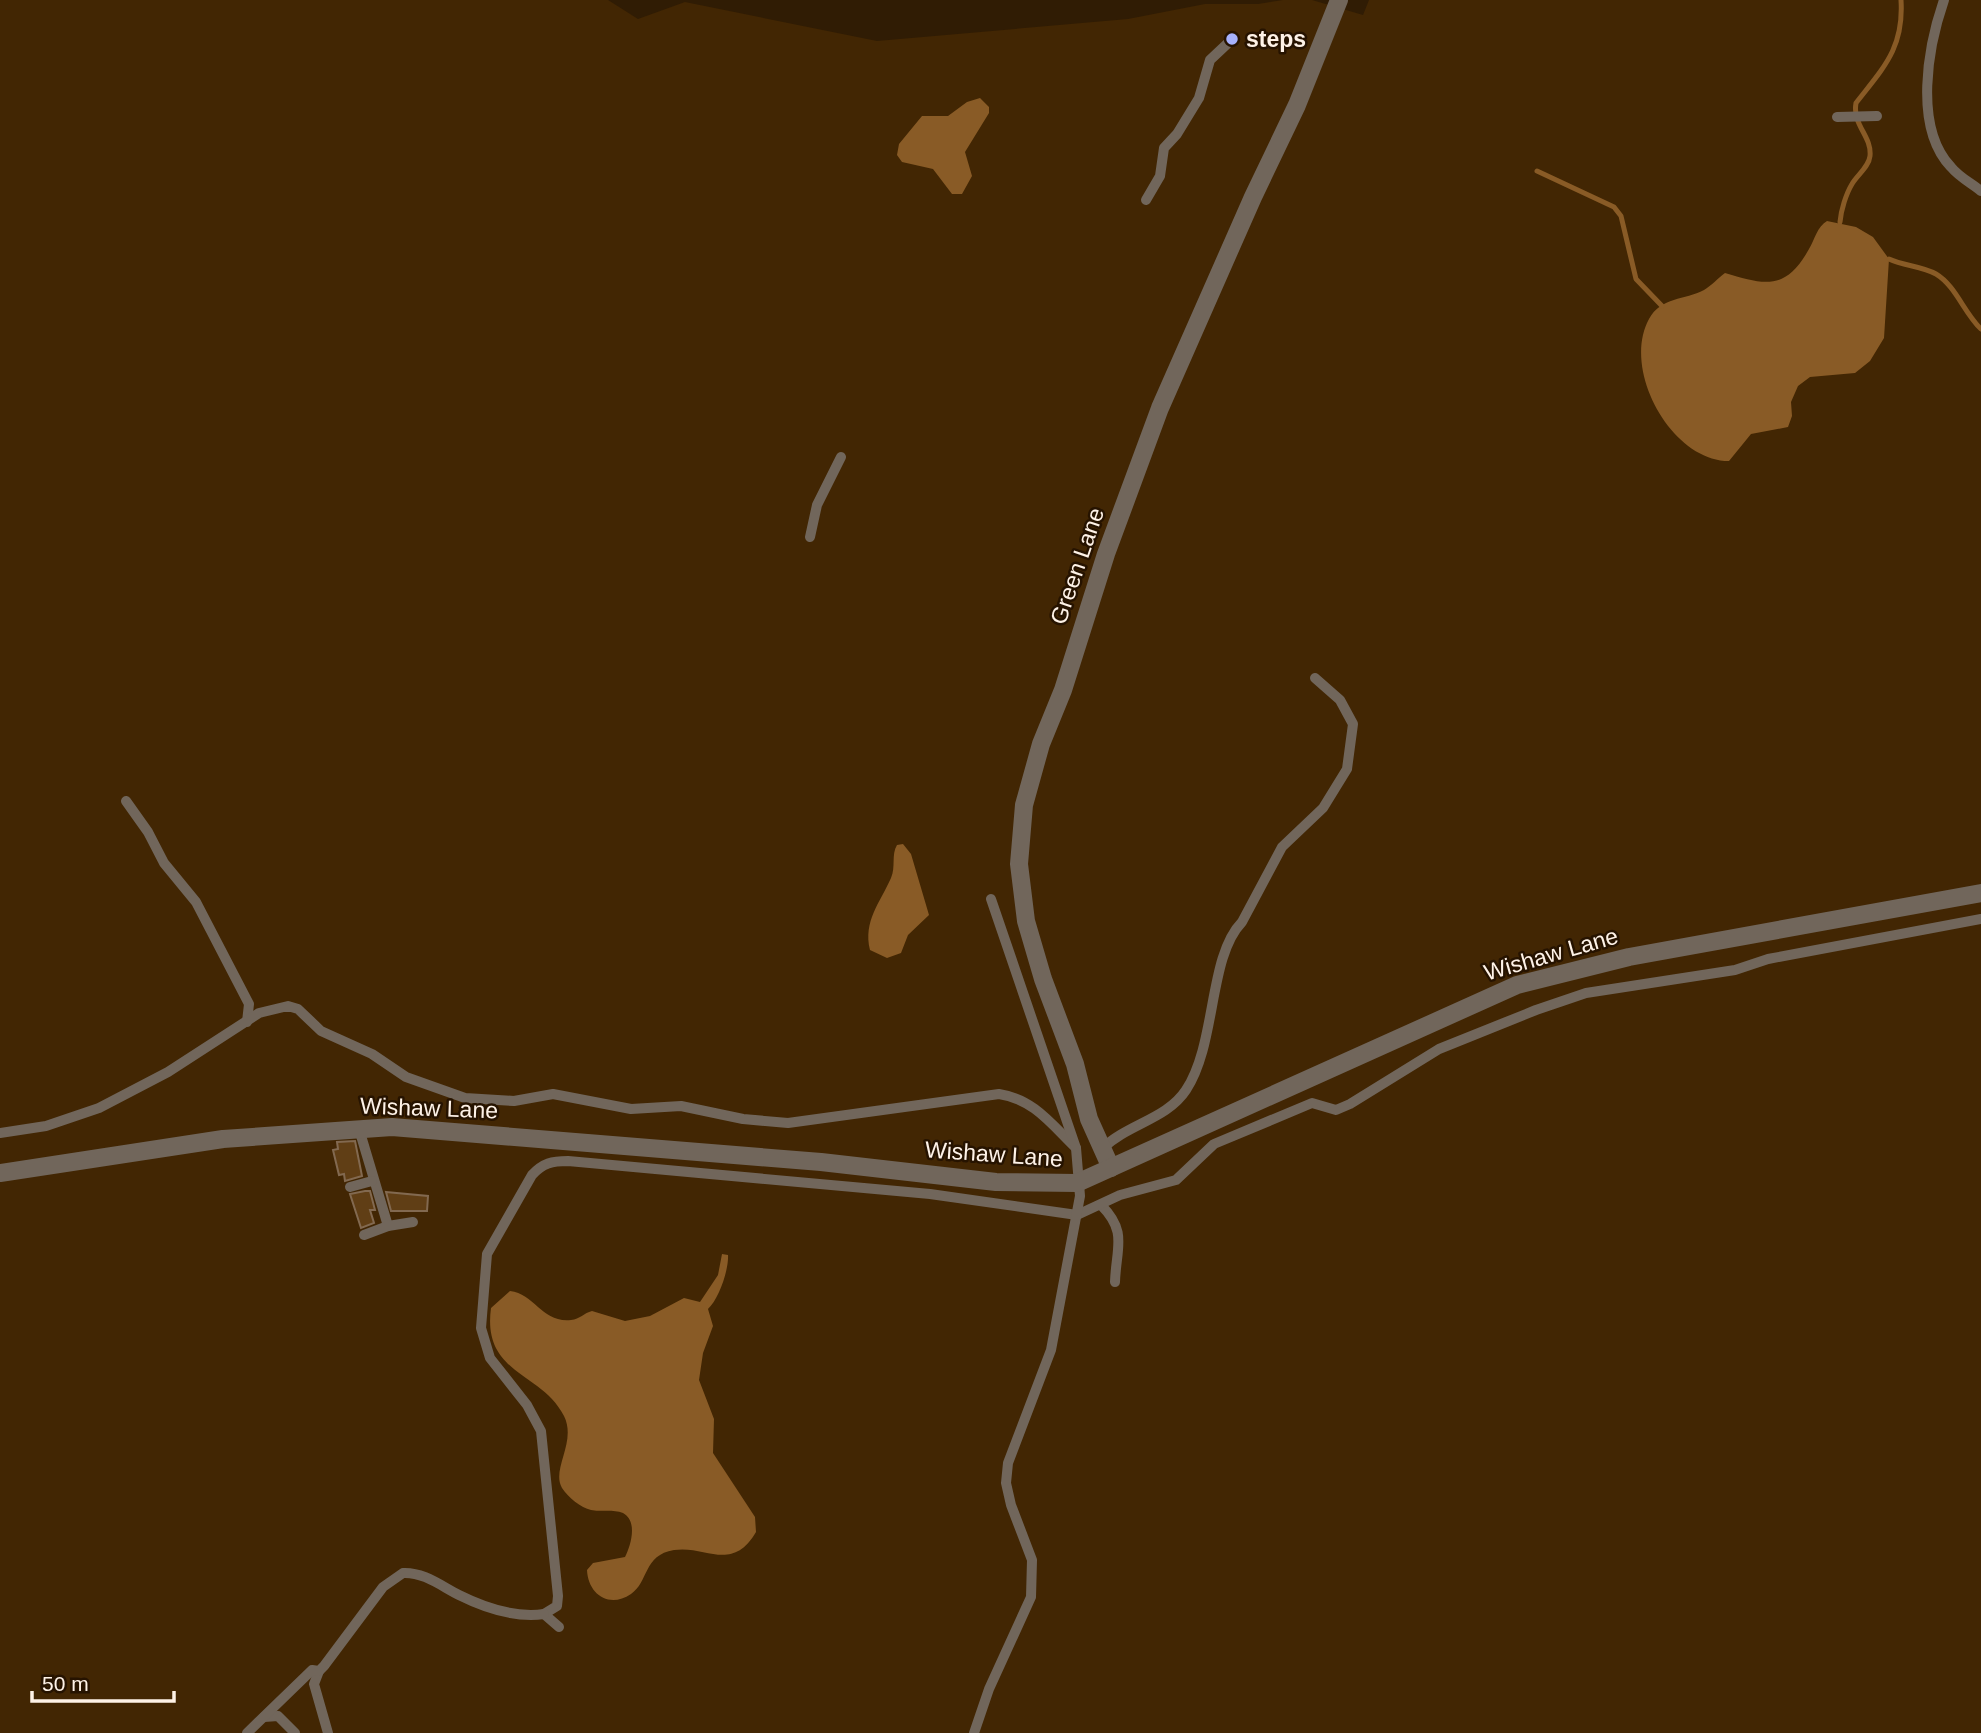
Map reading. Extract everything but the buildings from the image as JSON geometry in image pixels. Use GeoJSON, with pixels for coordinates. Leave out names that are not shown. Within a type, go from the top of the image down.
{"type":"FeatureCollection","features":[{"type":"Feature","properties":{"kind":"street","name":"Green Lane"},"geometry":{"type":"LineString","coordinates":[[1111,1168],[1089,1119],[1075,1065],[1043,979],[1026,921],[1018,864],[1024,805],[1041,744],[1063,690],[1098,579],[1160,408],[1252,197],[1297,106],[1339,0]]}},
{"type":"Feature","properties":{"kind":"street","name":"Wishaw Lane"},"geometry":{"type":"LineString","coordinates":[[0,1173],[232,1138],[283,1137],[392,1127],[821,1162],[996,1182],[1077,1184],[1517,985],[1629,957],[1981,893]]}},
{"type":"Feature","properties":{"kind":"lane"},"geometry":{"type":"LineString","coordinates":[[1944,0],[1927,64],[1928,107],[1946,160],[1981,191]]}},
{"type":"Feature","properties":{"kind":"lane"},"geometry":{"type":"LineString","coordinates":[[1146,200],[1160,176],[1164,148],[1177,134],[1199,98],[1210,60],[1227,44]]}},
{"type":"Feature","properties":{"kind":"lane"},"geometry":{"type":"LineString","coordinates":[[1837,117],[1877,116]]}},
{"type":"Feature","properties":{"kind":"lane"},"geometry":{"type":"LineString","coordinates":[[810,537],[817,505],[841,457]]}},
{"type":"Feature","properties":{"kind":"lane"},"geometry":{"type":"LineString","coordinates":[[1103,1148],[1126,1131],[1169,1108],[1186,1091],[1204,1053],[1222,962],[1234,930],[1242,922],[1282,847],[1324,808],[1347,769],[1353,724],[1340,700],[1315,678]]}},
{"type":"Feature","properties":{"kind":"lane"},"geometry":{"type":"LineString","coordinates":[[126,801],[148,832],[164,863],[196,902],[249,1004],[247,1022]]}},
{"type":"Feature","properties":{"kind":"lane"},"geometry":{"type":"LineString","coordinates":[[974,1733],[984,1700],[1031,1597],[1032,1560],[1011,1505],[1006,1483],[1008,1463],[1051,1350],[1080,1196],[1076,1147],[991,899]]}},
{"type":"Feature","properties":{"kind":"lane"},"geometry":{"type":"LineString","coordinates":[[544,1614],[559,1628],[554,1538],[541,1431],[531,1412],[490,1358],[481,1328],[487,1254],[532,1175],[541,1165],[553,1161],[568,1161],[930,1194],[1077,1215],[1121,1195],[1176,1180],[1200,1155],[1236,1133],[1298,1112],[1312,1103],[1336,1110],[1439,1049],[1586,993],[1735,970],[1768,958],[1981,919]]}},
{"type":"Feature","properties":{"kind":"lane"},"geometry":{"type":"LineString","coordinates":[[0,1133],[46,1126],[99,1108],[168,1072],[247,1022],[275,1008],[298,1009],[321,1031],[334,1039],[372,1054],[425,1086],[465,1098],[514,1101],[554,1094],[631,1109],[681,1106],[743,1119],[789,1124],[999,1094],[1016,1096],[1032,1105],[1076,1147]]}},
{"type":"Feature","properties":{"kind":"lane"},"geometry":{"type":"LineString","coordinates":[[359,1129],[372,1181],[388,1226]]}},
{"type":"Feature","properties":{"kind":"lane"},"geometry":{"type":"LineString","coordinates":[[350,1188],[372,1181]]}},
{"type":"Feature","properties":{"kind":"lane"},"geometry":{"type":"LineString","coordinates":[[1101,1205],[1118,1226],[1115,1282]]}},
{"type":"Feature","properties":{"kind":"lane"},"geometry":{"type":"LineString","coordinates":[[364,1235],[388,1226],[413,1222]]}},
{"type":"Feature","properties":{"kind":"lane"},"geometry":{"type":"LineString","coordinates":[[328,1733],[314,1684],[319,1671],[383,1587],[403,1573],[428,1578],[490,1608],[521,1614],[544,1614],[557,1606]]}},
{"type":"Feature","properties":{"kind":"lane"},"geometry":{"type":"LineString","coordinates":[[247,1733],[264,1717],[277,1711],[312,1670],[319,1671]]}},
{"type":"Feature","properties":{"kind":"lane"},"geometry":{"type":"LineString","coordinates":[[303,1681],[314,1684]]}},
{"type":"Feature","properties":{"kind":"lane"},"geometry":{"type":"LineString","coordinates":[[277,1711],[295,1733]]}},
{"type":"Feature","properties":{"kind":"shaded area"},"geometry":{"type":"Polygon","coordinates":[[[0,0],[608,0],[638,19],[685,2],[877,41],[1128,19],[1205,4],[1258,4],[1283,0],[1312,0],[1363,15],[1369,0],[1981,0],[1981,1733],[0,1733],[0,0]]]}},
{"type":"Feature","properties":{"kind":"shaded area"},"geometry":{"type":"Polygon","coordinates":[[[980,98],[989,107],[989,113],[965,152],[972,176],[962,194],[952,194],[933,169],[902,162],[897,155],[899,144],[922,116],[948,116],[967,102],[980,98]]]}},
{"type":"Feature","properties":{"kind":"shaded area"},"geometry":{"type":"Polygon","coordinates":[[[1827,221],[1856,227],[1873,237],[1889,259],[1884,338],[1870,361],[1855,373],[1810,377],[1798,386],[1791,402],[1792,416],[1788,427],[1751,434],[1729,461],[1708,457],[1689,446],[1671,430],[1657,409],[1647,386],[1642,363],[1642,340],[1649,319],[1660,307],[1704,290],[1725,273],[1763,282],[1783,278],[1800,263],[1818,230],[1827,221]]]}},
{"type":"Feature","properties":{"kind":"shaded area"},"geometry":{"type":"Polygon","coordinates":[[[903,844],[911,854],[929,915],[908,935],[901,953],[887,958],[870,950],[869,930],[874,912],[892,874],[895,849],[897,845],[903,844]]]}},
{"type":"Feature","properties":{"kind":"shaded area"},"geometry":{"type":"Polygon","coordinates":[[[722,1254],[728,1255],[727,1268],[719,1291],[708,1309],[713,1326],[703,1353],[699,1380],[714,1419],[713,1453],[755,1517],[756,1532],[747,1544],[728,1554],[686,1549],[664,1553],[652,1563],[637,1589],[631,1594],[615,1600],[601,1597],[591,1586],[587,1570],[593,1563],[625,1557],[632,1527],[623,1513],[583,1507],[562,1488],[559,1481],[560,1472],[568,1436],[564,1416],[554,1401],[504,1360],[495,1347],[491,1330],[491,1308],[510,1291],[519,1293],[546,1313],[561,1320],[574,1319],[592,1311],[625,1321],[650,1316],[684,1298],[700,1302],[718,1275],[722,1254]]]}},
{"type":"Feature","properties":{"kind":"waterway"},"geometry":{"type":"LineString","coordinates":[[1840,222],[1848,192],[1870,156],[1868,142],[1857,118],[1856,103],[1890,56],[1899,31],[1901,0]]}},
{"type":"Feature","properties":{"kind":"waterway"},"geometry":{"type":"LineString","coordinates":[[1537,171],[1614,207],[1621,216],[1636,279],[1662,306]]}},
{"type":"Feature","properties":{"kind":"waterway"},"geometry":{"type":"LineString","coordinates":[[1889,259],[1931,271],[1943,279],[1981,329]]}},
{"type":"Feature","properties":{"kind":"place","name":"steps"},"geometry":{"type":"Point","coordinates":[1232,39]}}]}
